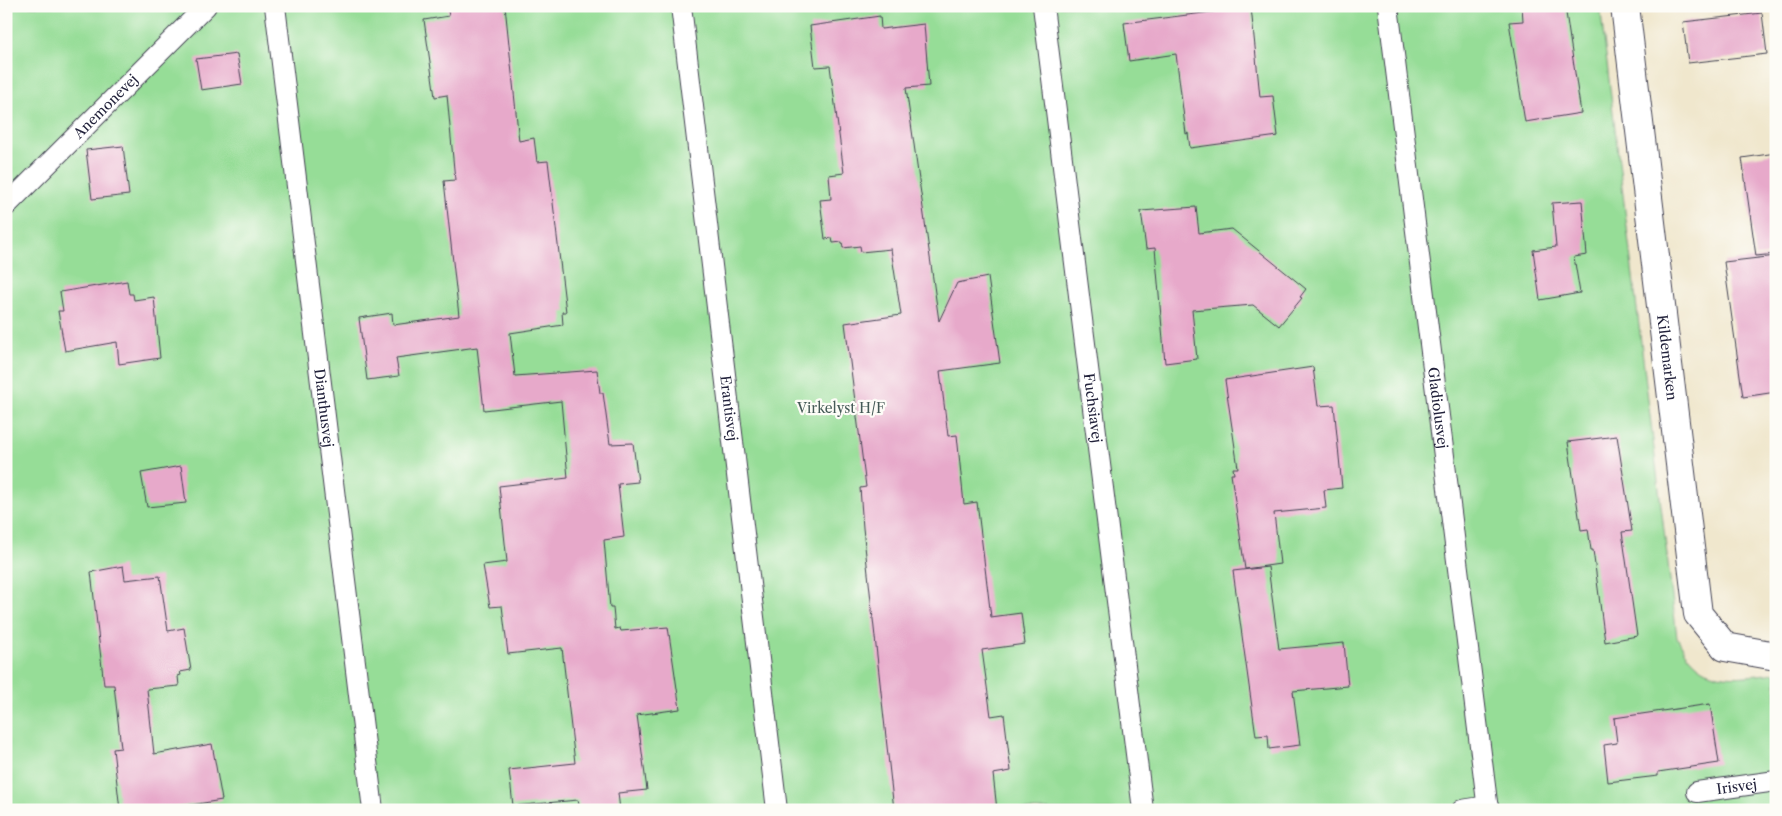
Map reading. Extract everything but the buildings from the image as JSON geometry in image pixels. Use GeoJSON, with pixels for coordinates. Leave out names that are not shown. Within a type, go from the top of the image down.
{"type":"FeatureCollection","features":[{"type":"Feature","properties":{"kind":"street","name":"Kildemarken"},"geometry":{"type":"LineString","coordinates":[[1625,6],[1698,614],[1725,647],[1776,656]]}},
{"type":"Feature","properties":{"kind":"lane","name":"Anemonevej"},"geometry":{"type":"LineString","coordinates":[[6,206],[206,6]]}},
{"type":"Feature","properties":{"kind":"lane","name":"Dianthusvej"},"geometry":{"type":"LineString","coordinates":[[275,6],[373,810]]}},
{"type":"Feature","properties":{"kind":"lane","name":"Erantisvej"},"geometry":{"type":"LineString","coordinates":[[681,6],[777,810]]}},
{"type":"Feature","properties":{"kind":"lane","name":"Fuchsiavej"},"geometry":{"type":"LineString","coordinates":[[1043,6],[1143,810]]}},
{"type":"Feature","properties":{"kind":"lane","name":"Gladiolusvej"},"geometry":{"type":"LineString","coordinates":[[1388,6],[1488,808]]}},
{"type":"Feature","properties":{"kind":"lane","name":"Irisvej"},"geometry":{"type":"LineString","coordinates":[[1697,792],[1776,781]]}},
{"type":"Feature","properties":{"kind":"lane"},"geometry":{"type":"LineString","coordinates":[[1462,810],[1488,808]]}},
{"type":"Feature","properties":{"kind":"green space","name":"Virkelyst H/F"},"geometry":{"type":"Polygon","coordinates":[[[13,6],[1600,6],[1677,637],[1686,653],[1706,671],[1730,676],[1776,673],[1776,810],[6,810],[6,14],[13,6]]]}}]}
